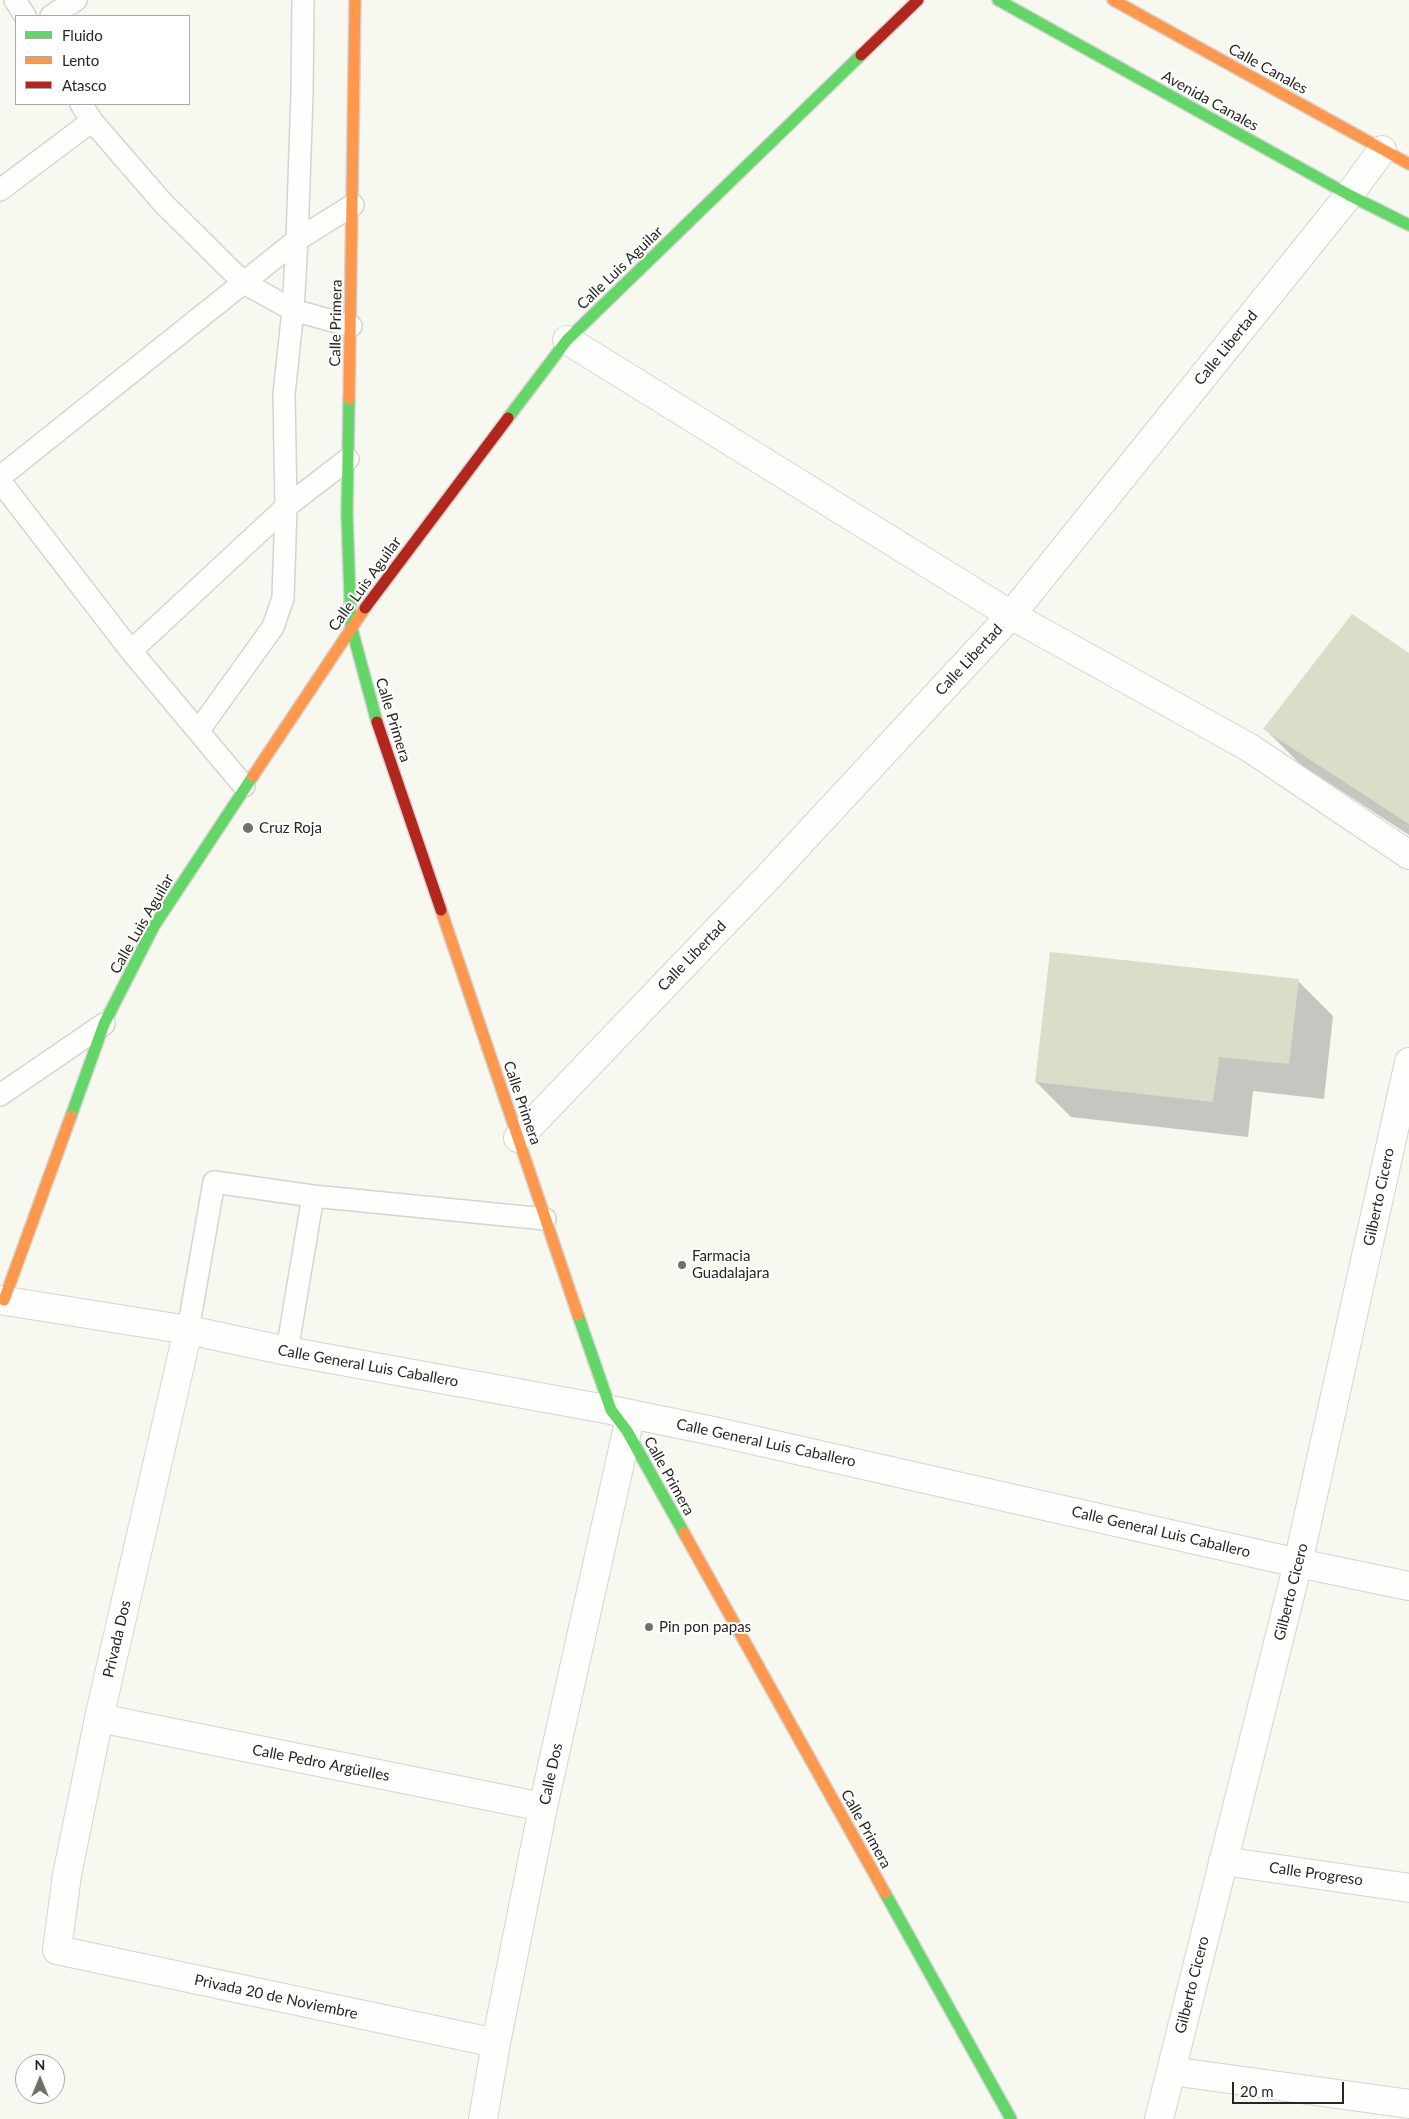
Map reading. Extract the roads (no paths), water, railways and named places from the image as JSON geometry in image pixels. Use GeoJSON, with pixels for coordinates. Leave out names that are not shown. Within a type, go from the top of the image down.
{"type":"FeatureCollection","features":[{"type":"Feature","properties":{"kind":"street","name":"Calle Primera"},"geometry":{"type":"LineString","coordinates":[[355,0],[351,326],[346,514],[351,626],[370,702],[545,1219],[619,1421],[1011,2119]]}},
{"type":"Feature","properties":{"kind":"street","name":"Calle Luis Aguilar"},"geometry":{"type":"LineString","coordinates":[[2,1300],[104,1024],[154,926],[244,786],[351,626],[567,340],[918,0]]}},
{"type":"Feature","properties":{"kind":"street","name":"Avenida Canales"},"geometry":{"type":"LineString","coordinates":[[998,0],[1349,195],[1409,225]]}},
{"type":"Feature","properties":{"kind":"street","name":"Calle Canales"},"geometry":{"type":"LineString","coordinates":[[1113,0],[1409,164]]}},
{"type":"Feature","properties":{"kind":"street","name":"Calle Libertad"},"geometry":{"type":"LineString","coordinates":[[518,1138],[771,874],[1011,615],[1349,195],[1382,150]]}},
{"type":"Feature","properties":{"kind":"street"},"geometry":{"type":"LineString","coordinates":[[567,340],[1011,615],[1250,748],[1409,855]]}},
{"type":"Feature","properties":{"kind":"street","name":"Gilberto Cicero"},"geometry":{"type":"LineString","coordinates":[[1160,2119],[1298,1563],[1409,1062]]}},
{"type":"Feature","properties":{"kind":"street","name":"Calle General Luis Caballero"},"geometry":{"type":"LineString","coordinates":[[2,1300],[188,1330],[619,1421],[713,1431],[1298,1563],[1409,1586]]}},
{"type":"Feature","properties":{"kind":"street","name":"Privada Dos"},"geometry":{"type":"LineString","coordinates":[[57,1950],[68,1876],[99,1718],[188,1330]]}},
{"type":"Feature","properties":{"kind":"street","name":"Calle Dos"},"geometry":{"type":"LineString","coordinates":[[482,2119],[619,1421]]}},
{"type":"Feature","properties":{"kind":"street","name":"Calle Pedro Argüelles"},"geometry":{"type":"LineString","coordinates":[[99,1718],[543,1807]]}},
{"type":"Feature","properties":{"kind":"street","name":"Calle Progreso"},"geometry":{"type":"LineString","coordinates":[[1223,1861],[1409,1888]]}},
{"type":"Feature","properties":{"kind":"street","name":"Privada 20 de Noviembre"},"geometry":{"type":"LineString","coordinates":[[57,1950],[496,2043]]}},
{"type":"Feature","properties":{"kind":"street"},"geometry":{"type":"LineString","coordinates":[[1171,2071],[1409,2104]]}},
{"type":"Feature","properties":{"kind":"lane"},"geometry":{"type":"LineString","coordinates":[[15,0],[24,15]]}},
{"type":"Feature","properties":{"kind":"lane"},"geometry":{"type":"LineString","coordinates":[[53,15],[76,0]]}},
{"type":"Feature","properties":{"kind":"lane"},"geometry":{"type":"LineString","coordinates":[[198,730],[273,627],[283,598],[286,508],[284,394],[294,310],[302,94],[303,0]]}},
{"type":"Feature","properties":{"kind":"lane"},"geometry":{"type":"LineString","coordinates":[[0,190],[86,112],[163,203],[244,283],[294,310],[351,326]]}},
{"type":"Feature","properties":{"kind":"lane"},"geometry":{"type":"LineString","coordinates":[[0,477],[297,240],[353,205]]}},
{"type":"Feature","properties":{"kind":"lane"},"geometry":{"type":"LineString","coordinates":[[131,651],[286,508],[348,459]]}},
{"type":"Feature","properties":{"kind":"lane"},"geometry":{"type":"LineString","coordinates":[[0,481],[131,651],[244,786]]}},
{"type":"Feature","properties":{"kind":"lane"},"geometry":{"type":"LineString","coordinates":[[0,1094],[104,1024]]}},
{"type":"Feature","properties":{"kind":"lane"},"geometry":{"type":"LineString","coordinates":[[188,1330],[214,1182],[313,1196],[545,1219]]}},
{"type":"Feature","properties":{"kind":"lane"},"geometry":{"type":"LineString","coordinates":[[287,1351],[313,1196]]}},
{"type":"Feature","properties":{"kind":"place","name":"Cruz Roja"},"geometry":{"type":"Point","coordinates":[248,828]}},
{"type":"Feature","properties":{"kind":"place","name":"Farmacia Guadalajara"},"geometry":{"type":"Point","coordinates":[682,1265]}},
{"type":"Feature","properties":{"kind":"place","name":"Pin pon papas"},"geometry":{"type":"Point","coordinates":[649,1627]}}]}
